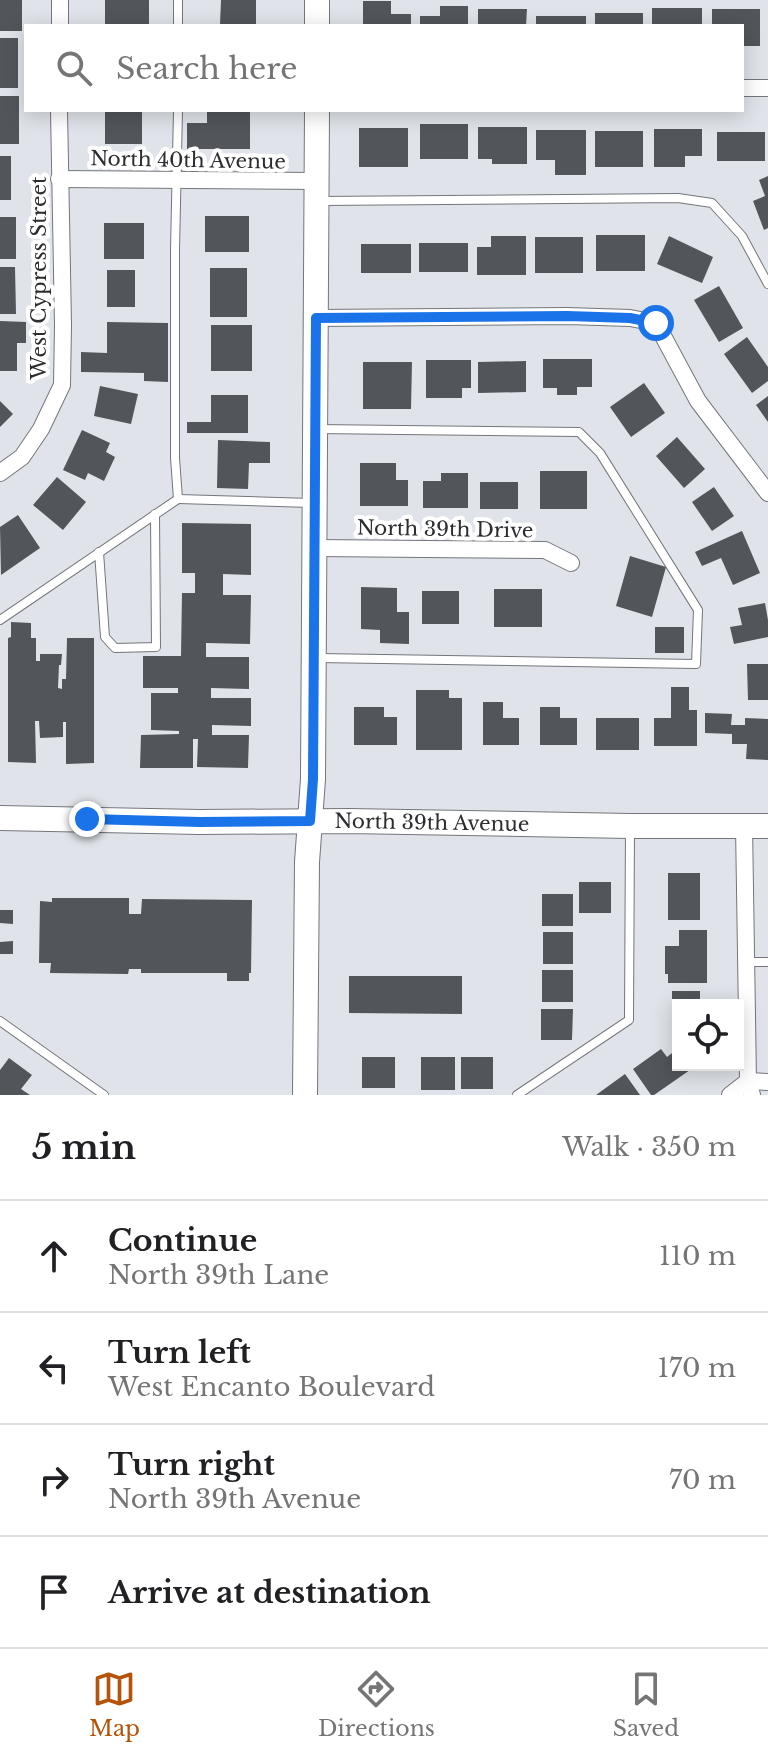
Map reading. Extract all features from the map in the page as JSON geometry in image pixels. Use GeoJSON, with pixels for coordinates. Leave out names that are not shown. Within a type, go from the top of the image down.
{"type":"FeatureCollection","features":[{"type":"Feature","properties":{"kind":"street"},"geometry":{"type":"LineString","coordinates":[[60,0],[60,24]]}},
{"type":"Feature","properties":{"kind":"street"},"geometry":{"type":"LineString","coordinates":[[317,0],[317,24]]}},
{"type":"Feature","properties":{"kind":"street"},"geometry":{"type":"LineString","coordinates":[[744,88],[768,88]]}},
{"type":"Feature","properties":{"kind":"street","name":"West Cypress Street"},"geometry":{"type":"LineString","coordinates":[[0,473],[22,457],[41,429],[62,385],[59,112]]}},
{"type":"Feature","properties":{"kind":"street"},"geometry":{"type":"LineString","coordinates":[[305,1095],[307,862],[313,779],[317,112]]}},
{"type":"Feature","properties":{"kind":"street","name":"North 40th Avenue"},"geometry":{"type":"LineString","coordinates":[[59,179],[177,180],[317,191]]}},
{"type":"Feature","properties":{"kind":"street"},"geometry":{"type":"LineString","coordinates":[[316,318],[567,316],[630,318],[656,323],[698,401],[768,493]]}},
{"type":"Feature","properties":{"kind":"street","name":"North 39th Drive"},"geometry":{"type":"LineString","coordinates":[[315,548],[545,550],[571,563]]}},
{"type":"Feature","properties":{"kind":"street","name":"North 39th Avenue"},"geometry":{"type":"LineString","coordinates":[[0,818],[756,826]]}},
{"type":"Feature","properties":{"kind":"street"},"geometry":{"type":"LineString","coordinates":[[750,1088],[746,962],[756,826]]}},
{"type":"Feature","properties":{"kind":"street"},"geometry":{"type":"LineString","coordinates":[[730,1095],[768,1082]]}},
{"type":"Feature","properties":{"kind":"lane"},"geometry":{"type":"LineString","coordinates":[[178,0],[178,24]]}},
{"type":"Feature","properties":{"kind":"lane"},"geometry":{"type":"LineString","coordinates":[[178,112],[175,458],[178,499]]}},
{"type":"Feature","properties":{"kind":"lane"},"geometry":{"type":"LineString","coordinates":[[317,191],[678,198],[712,203],[742,236],[768,284]]}},
{"type":"Feature","properties":{"kind":"lane"},"geometry":{"type":"LineString","coordinates":[[314,658],[696,664],[698,610],[600,453],[579,432],[315,429]]}},
{"type":"Feature","properties":{"kind":"lane"},"geometry":{"type":"LineString","coordinates":[[0,620],[178,499],[315,503]]}},
{"type":"Feature","properties":{"kind":"lane"},"geometry":{"type":"LineString","coordinates":[[99,552],[105,637],[115,648],[156,647],[155,514]]}},
{"type":"Feature","properties":{"kind":"lane"},"geometry":{"type":"LineString","coordinates":[[517,1095],[629,1020],[630,826]]}},
{"type":"Feature","properties":{"kind":"lane"},"geometry":{"type":"LineString","coordinates":[[746,962],[768,962]]}},
{"type":"Feature","properties":{"kind":"lane"},"geometry":{"type":"LineString","coordinates":[[0,1021],[104,1095]]}},
{"type":"Feature","properties":{"kind":"building"},"geometry":{"type":"Polygon","coordinates":[[[0,0],[22,0],[22,31],[0,31],[0,0]]]}},
{"type":"Feature","properties":{"kind":"building"},"geometry":{"type":"Polygon","coordinates":[[[105,0],[149,0],[149,24],[105,24],[105,0]]]}},
{"type":"Feature","properties":{"kind":"building"},"geometry":{"type":"Polygon","coordinates":[[[221,0],[256,0],[256,24],[220,24],[221,0]]]}},
{"type":"Feature","properties":{"kind":"building"},"geometry":{"type":"Polygon","coordinates":[[[363,1],[391,1],[391,14],[411,14],[411,24],[363,24],[363,1]]]}},
{"type":"Feature","properties":{"kind":"building"},"geometry":{"type":"Polygon","coordinates":[[[440,6],[468,6],[468,24],[420,24],[420,16],[440,16],[440,6]]]}},
{"type":"Feature","properties":{"kind":"building"},"geometry":{"type":"Polygon","coordinates":[[[652,8],[702,8],[702,24],[652,24],[652,8]]]}},
{"type":"Feature","properties":{"kind":"building"},"geometry":{"type":"Polygon","coordinates":[[[478,9],[527,9],[526,24],[478,24],[478,9]]]}},
{"type":"Feature","properties":{"kind":"building"},"geometry":{"type":"Polygon","coordinates":[[[712,9],[760,9],[760,46],[744,46],[744,24],[712,24],[712,9]]]}},
{"type":"Feature","properties":{"kind":"building"},"geometry":{"type":"Polygon","coordinates":[[[595,13],[643,13],[643,24],[595,24],[595,13]]]}},
{"type":"Feature","properties":{"kind":"building"},"geometry":{"type":"Polygon","coordinates":[[[536,16],[586,16],[586,24],[536,24],[536,16]]]}},
{"type":"Feature","properties":{"kind":"building"},"geometry":{"type":"Polygon","coordinates":[[[0,38],[18,38],[18,88],[0,88],[0,38]]]}},
{"type":"Feature","properties":{"kind":"building"},"geometry":{"type":"Polygon","coordinates":[[[0,96],[19,96],[19,144],[0,144],[0,96]]]}},
{"type":"Feature","properties":{"kind":"building"},"geometry":{"type":"Polygon","coordinates":[[[105,112],[142,112],[142,144],[105,144],[105,112]]]}},
{"type":"Feature","properties":{"kind":"building"},"geometry":{"type":"Polygon","coordinates":[[[207,112],[250,112],[250,149],[187,149],[187,123],[207,123],[207,112]]]}},
{"type":"Feature","properties":{"kind":"building"},"geometry":{"type":"Polygon","coordinates":[[[420,124],[468,124],[468,159],[420,159],[420,124]]]}},
{"type":"Feature","properties":{"kind":"building"},"geometry":{"type":"Polygon","coordinates":[[[478,127],[527,127],[527,164],[492,164],[492,159],[478,159],[478,127]]]}},
{"type":"Feature","properties":{"kind":"building"},"geometry":{"type":"Polygon","coordinates":[[[359,128],[408,128],[408,167],[359,167],[359,128]]]}},
{"type":"Feature","properties":{"kind":"building"},"geometry":{"type":"Polygon","coordinates":[[[654,129],[702,129],[702,156],[685,156],[685,167],[654,167],[654,129]]]}},
{"type":"Feature","properties":{"kind":"building"},"geometry":{"type":"Polygon","coordinates":[[[536,130],[586,130],[586,175],[555,175],[555,160],[536,160],[536,130]]]}},
{"type":"Feature","properties":{"kind":"building"},"geometry":{"type":"Polygon","coordinates":[[[595,131],[643,131],[643,167],[595,167],[595,131]]]}},
{"type":"Feature","properties":{"kind":"building"},"geometry":{"type":"Polygon","coordinates":[[[717,132],[765,132],[765,161],[717,161],[717,132]]]}},
{"type":"Feature","properties":{"kind":"building"},"geometry":{"type":"Polygon","coordinates":[[[0,156],[11,156],[11,200],[0,200],[0,156]]]}},
{"type":"Feature","properties":{"kind":"building"},"geometry":{"type":"Polygon","coordinates":[[[768,176],[768,228],[764,230],[753,201],[765,196],[759,180],[768,176]]]}},
{"type":"Feature","properties":{"kind":"building"},"geometry":{"type":"Polygon","coordinates":[[[205,216],[249,216],[249,252],[205,252],[205,216]]]}},
{"type":"Feature","properties":{"kind":"building"},"geometry":{"type":"Polygon","coordinates":[[[0,217],[16,217],[16,259],[0,259],[0,217]]]}},
{"type":"Feature","properties":{"kind":"building"},"geometry":{"type":"Polygon","coordinates":[[[104,223],[144,223],[144,259],[104,259],[104,223]]]}},
{"type":"Feature","properties":{"kind":"building"},"geometry":{"type":"Polygon","coordinates":[[[596,235],[645,235],[645,271],[596,271],[596,235]]]}},
{"type":"Feature","properties":{"kind":"building"},"geometry":{"type":"Polygon","coordinates":[[[491,236],[526,236],[526,275],[477,275],[477,247],[491,247],[491,236]]]}},
{"type":"Feature","properties":{"kind":"building"},"geometry":{"type":"Polygon","coordinates":[[[669,236],[713,257],[702,283],[657,264],[669,236]]]}},
{"type":"Feature","properties":{"kind":"building"},"geometry":{"type":"Polygon","coordinates":[[[535,237],[583,237],[583,273],[535,273],[535,237]]]}},
{"type":"Feature","properties":{"kind":"building"},"geometry":{"type":"Polygon","coordinates":[[[419,243],[468,243],[468,272],[419,272],[419,243]]]}},
{"type":"Feature","properties":{"kind":"building"},"geometry":{"type":"Polygon","coordinates":[[[361,244],[411,244],[411,273],[361,273],[361,244]]]}},
{"type":"Feature","properties":{"kind":"building"},"geometry":{"type":"Polygon","coordinates":[[[0,267],[15,267],[16,314],[0,314],[0,267]]]}},
{"type":"Feature","properties":{"kind":"building"},"geometry":{"type":"Polygon","coordinates":[[[210,268],[247,268],[247,317],[210,317],[210,268]]]}},
{"type":"Feature","properties":{"kind":"building"},"geometry":{"type":"Polygon","coordinates":[[[107,270],[135,270],[135,307],[107,307],[107,270]]]}},
{"type":"Feature","properties":{"kind":"building"},"geometry":{"type":"Polygon","coordinates":[[[719,286],[743,328],[719,342],[694,300],[719,286]]]}},
{"type":"Feature","properties":{"kind":"building"},"geometry":{"type":"Polygon","coordinates":[[[0,321],[26,322],[26,343],[17,343],[17,371],[0,371],[0,321]]]}},
{"type":"Feature","properties":{"kind":"building"},"geometry":{"type":"Polygon","coordinates":[[[107,322],[168,323],[168,382],[144,381],[144,373],[81,372],[81,352],[107,353],[107,322]]]}},
{"type":"Feature","properties":{"kind":"building"},"geometry":{"type":"Polygon","coordinates":[[[211,325],[252,325],[252,371],[211,371],[211,325]]]}},
{"type":"Feature","properties":{"kind":"building"},"geometry":{"type":"Polygon","coordinates":[[[747,337],[768,367],[768,381],[752,393],[724,354],[747,337]]]}},
{"type":"Feature","properties":{"kind":"building"},"geometry":{"type":"Polygon","coordinates":[[[543,359],[592,359],[592,387],[577,387],[577,395],[557,395],[557,388],[543,388],[543,359]]]}},
{"type":"Feature","properties":{"kind":"building"},"geometry":{"type":"Polygon","coordinates":[[[426,360],[471,360],[471,388],[462,388],[462,398],[426,398],[426,360]]]}},
{"type":"Feature","properties":{"kind":"building"},"geometry":{"type":"Polygon","coordinates":[[[526,361],[526,392],[478,393],[478,362],[526,361]]]}},
{"type":"Feature","properties":{"kind":"building"},"geometry":{"type":"Polygon","coordinates":[[[363,362],[412,362],[411,409],[363,409],[363,362]]]}},
{"type":"Feature","properties":{"kind":"building"},"geometry":{"type":"Polygon","coordinates":[[[644,383],[665,413],[631,437],[610,407],[644,383]]]}},
{"type":"Feature","properties":{"kind":"building"},"geometry":{"type":"Polygon","coordinates":[[[100,386],[138,394],[131,424],[94,416],[100,386]]]}},
{"type":"Feature","properties":{"kind":"building"},"geometry":{"type":"Polygon","coordinates":[[[211,395],[248,395],[248,433],[187,433],[187,422],[211,422],[211,395]]]}},
{"type":"Feature","properties":{"kind":"building"},"geometry":{"type":"Polygon","coordinates":[[[768,396],[768,422],[756,405],[768,396]]]}},
{"type":"Feature","properties":{"kind":"building"},"geometry":{"type":"Polygon","coordinates":[[[0,401],[13,414],[0,427],[0,401]]]}},
{"type":"Feature","properties":{"kind":"building"},"geometry":{"type":"Polygon","coordinates":[[[82,430],[110,443],[106,452],[115,457],[104,481],[88,473],[85,480],[63,470],[82,430]]]}},
{"type":"Feature","properties":{"kind":"building"},"geometry":{"type":"Polygon","coordinates":[[[677,437],[705,469],[684,488],[656,456],[677,437]]]}},
{"type":"Feature","properties":{"kind":"building"},"geometry":{"type":"Polygon","coordinates":[[[218,440],[270,442],[270,463],[249,463],[248,489],[217,488],[218,440]]]}},
{"type":"Feature","properties":{"kind":"building"},"geometry":{"type":"Polygon","coordinates":[[[360,463],[396,463],[396,480],[408,480],[408,506],[360,506],[360,463]]]}},
{"type":"Feature","properties":{"kind":"building"},"geometry":{"type":"Polygon","coordinates":[[[540,471],[587,471],[587,509],[540,509],[540,471]]]}},
{"type":"Feature","properties":{"kind":"building"},"geometry":{"type":"Polygon","coordinates":[[[441,473],[468,473],[468,508],[423,508],[423,481],[441,481],[441,473]]]}},
{"type":"Feature","properties":{"kind":"building"},"geometry":{"type":"Polygon","coordinates":[[[57,477],[86,502],[63,530],[33,505],[57,477]]]}},
{"type":"Feature","properties":{"kind":"building"},"geometry":{"type":"Polygon","coordinates":[[[480,482],[518,482],[518,509],[480,509],[480,482]]]}},
{"type":"Feature","properties":{"kind":"building"},"geometry":{"type":"Polygon","coordinates":[[[714,487],[734,516],[712,531],[692,502],[714,487]]]}},
{"type":"Feature","properties":{"kind":"building"},"geometry":{"type":"Polygon","coordinates":[[[18,515],[40,548],[1,575],[0,527],[18,515]]]}},
{"type":"Feature","properties":{"kind":"building"},"geometry":{"type":"Polygon","coordinates":[[[182,523],[251,524],[251,575],[223,574],[223,595],[251,595],[250,644],[206,643],[206,657],[249,657],[249,689],[211,688],[211,698],[251,698],[251,726],[212,725],[212,735],[249,735],[248,768],[197,767],[198,739],[193,739],[193,768],[140,768],[141,735],[179,734],[179,731],[151,730],[151,693],[178,693],[178,688],[143,688],[143,656],[181,656],[182,593],[195,593],[195,573],[182,573],[182,523]]]}},
{"type":"Feature","properties":{"kind":"building"},"geometry":{"type":"Polygon","coordinates":[[[742,531],[760,573],[733,585],[721,558],[702,566],[695,552],[742,531]]]}},
{"type":"Feature","properties":{"kind":"building"},"geometry":{"type":"Polygon","coordinates":[[[630,556],[666,567],[652,617],[616,606],[630,556]]]}},
{"type":"Feature","properties":{"kind":"building"},"geometry":{"type":"Polygon","coordinates":[[[361,587],[397,588],[397,612],[409,612],[409,644],[380,643],[380,630],[361,629],[361,587]]]}},
{"type":"Feature","properties":{"kind":"building"},"geometry":{"type":"Polygon","coordinates":[[[494,589],[542,589],[542,627],[494,627],[494,589]]]}},
{"type":"Feature","properties":{"kind":"building"},"geometry":{"type":"Polygon","coordinates":[[[422,591],[459,591],[459,624],[422,624],[422,591]]]}},
{"type":"Feature","properties":{"kind":"building"},"geometry":{"type":"Polygon","coordinates":[[[765,603],[768,637],[734,644],[730,627],[742,625],[738,608],[765,603]]]}},
{"type":"Feature","properties":{"kind":"building"},"geometry":{"type":"Polygon","coordinates":[[[11,622],[31,623],[31,638],[36,638],[36,661],[40,661],[40,654],[62,654],[58,688],[62,689],[62,679],[66,679],[67,638],[94,638],[94,763],[66,764],[66,722],[63,722],[63,737],[40,738],[39,721],[35,721],[36,763],[8,762],[8,638],[11,637],[11,622]]]}},
{"type":"Feature","properties":{"kind":"building"},"geometry":{"type":"Polygon","coordinates":[[[655,627],[684,627],[684,653],[655,653],[655,627]]]}},
{"type":"Feature","properties":{"kind":"building"},"geometry":{"type":"Polygon","coordinates":[[[747,664],[768,664],[768,700],[748,700],[747,664]]]}},
{"type":"Feature","properties":{"kind":"building"},"geometry":{"type":"Polygon","coordinates":[[[671,687],[689,687],[689,710],[697,710],[697,746],[654,746],[654,718],[671,718],[671,687]]]}},
{"type":"Feature","properties":{"kind":"building"},"geometry":{"type":"Polygon","coordinates":[[[416,690],[449,690],[449,698],[462,698],[462,750],[416,750],[416,690]]]}},
{"type":"Feature","properties":{"kind":"building"},"geometry":{"type":"Polygon","coordinates":[[[483,702],[503,702],[503,718],[519,718],[519,745],[483,745],[483,702]]]}},
{"type":"Feature","properties":{"kind":"building"},"geometry":{"type":"Polygon","coordinates":[[[354,707],[384,707],[384,717],[397,717],[397,745],[354,745],[354,707]]]}},
{"type":"Feature","properties":{"kind":"building"},"geometry":{"type":"Polygon","coordinates":[[[540,707],[560,707],[560,718],[577,718],[577,745],[540,745],[540,707]]]}},
{"type":"Feature","properties":{"kind":"building"},"geometry":{"type":"Polygon","coordinates":[[[705,713],[732,714],[731,725],[745,725],[745,718],[768,719],[768,760],[746,759],[747,744],[732,744],[732,734],[705,733],[705,713]]]}},
{"type":"Feature","properties":{"kind":"building"},"geometry":{"type":"Polygon","coordinates":[[[596,718],[639,718],[639,750],[596,750],[596,718]]]}},
{"type":"Feature","properties":{"kind":"building"},"geometry":{"type":"Polygon","coordinates":[[[668,873],[700,873],[700,920],[668,920],[668,873]]]}},
{"type":"Feature","properties":{"kind":"building"},"geometry":{"type":"Polygon","coordinates":[[[579,882],[611,882],[611,913],[579,913],[579,882]]]}},
{"type":"Feature","properties":{"kind":"building"},"geometry":{"type":"Polygon","coordinates":[[[542,894],[573,894],[573,926],[542,926],[542,894]]]}},
{"type":"Feature","properties":{"kind":"building"},"geometry":{"type":"Polygon","coordinates":[[[52,898],[129,898],[129,914],[141,914],[142,899],[252,900],[249,981],[227,981],[227,973],[141,973],[141,969],[129,969],[128,974],[50,973],[51,963],[39,963],[40,901],[52,902],[52,898]]]}},
{"type":"Feature","properties":{"kind":"building"},"geometry":{"type":"Polygon","coordinates":[[[0,910],[13,910],[13,924],[0,923],[0,910]]]}},
{"type":"Feature","properties":{"kind":"building"},"geometry":{"type":"Polygon","coordinates":[[[679,930],[707,930],[707,983],[668,983],[665,946],[679,946],[679,930]]]}},
{"type":"Feature","properties":{"kind":"building"},"geometry":{"type":"Polygon","coordinates":[[[543,932],[573,932],[573,964],[543,964],[543,932]]]}},
{"type":"Feature","properties":{"kind":"building"},"geometry":{"type":"Polygon","coordinates":[[[13,941],[13,954],[0,954],[0,942],[13,941]]]}},
{"type":"Feature","properties":{"kind":"building"},"geometry":{"type":"Polygon","coordinates":[[[542,970],[573,970],[573,1002],[542,1002],[542,970]]]}},
{"type":"Feature","properties":{"kind":"building"},"geometry":{"type":"Polygon","coordinates":[[[349,976],[462,976],[462,1014],[349,1013],[349,976]]]}},
{"type":"Feature","properties":{"kind":"building"},"geometry":{"type":"Polygon","coordinates":[[[672,991],[700,991],[700,999],[672,999],[672,991]]]}},
{"type":"Feature","properties":{"kind":"building"},"geometry":{"type":"Polygon","coordinates":[[[541,1009],[573,1009],[572,1040],[541,1040],[541,1009]]]}},
{"type":"Feature","properties":{"kind":"building"},"geometry":{"type":"Polygon","coordinates":[[[661,1049],[667,1057],[672,1053],[672,1071],[689,1071],[651,1095],[633,1069],[661,1049]]]}},
{"type":"Feature","properties":{"kind":"building"},"geometry":{"type":"Polygon","coordinates":[[[362,1057],[395,1057],[395,1088],[362,1088],[362,1057]]]}},
{"type":"Feature","properties":{"kind":"building"},"geometry":{"type":"Polygon","coordinates":[[[421,1057],[455,1057],[455,1090],[421,1090],[421,1057]]]}},
{"type":"Feature","properties":{"kind":"building"},"geometry":{"type":"Polygon","coordinates":[[[461,1057],[493,1057],[493,1089],[461,1089],[461,1057]]]}},
{"type":"Feature","properties":{"kind":"building"},"geometry":{"type":"Polygon","coordinates":[[[9,1058],[32,1075],[21,1089],[30,1095],[0,1095],[0,1070],[9,1058]]]}},
{"type":"Feature","properties":{"kind":"building"},"geometry":{"type":"Polygon","coordinates":[[[625,1074],[640,1095],[596,1095],[625,1074]]]}},
{"type":"Feature","properties":{"kind":"route"},"geometry":{"type":"LineString","coordinates":[[87,819],[310,821],[313,779],[316,318],[567,316],[630,318],[656,323]]}}]}
